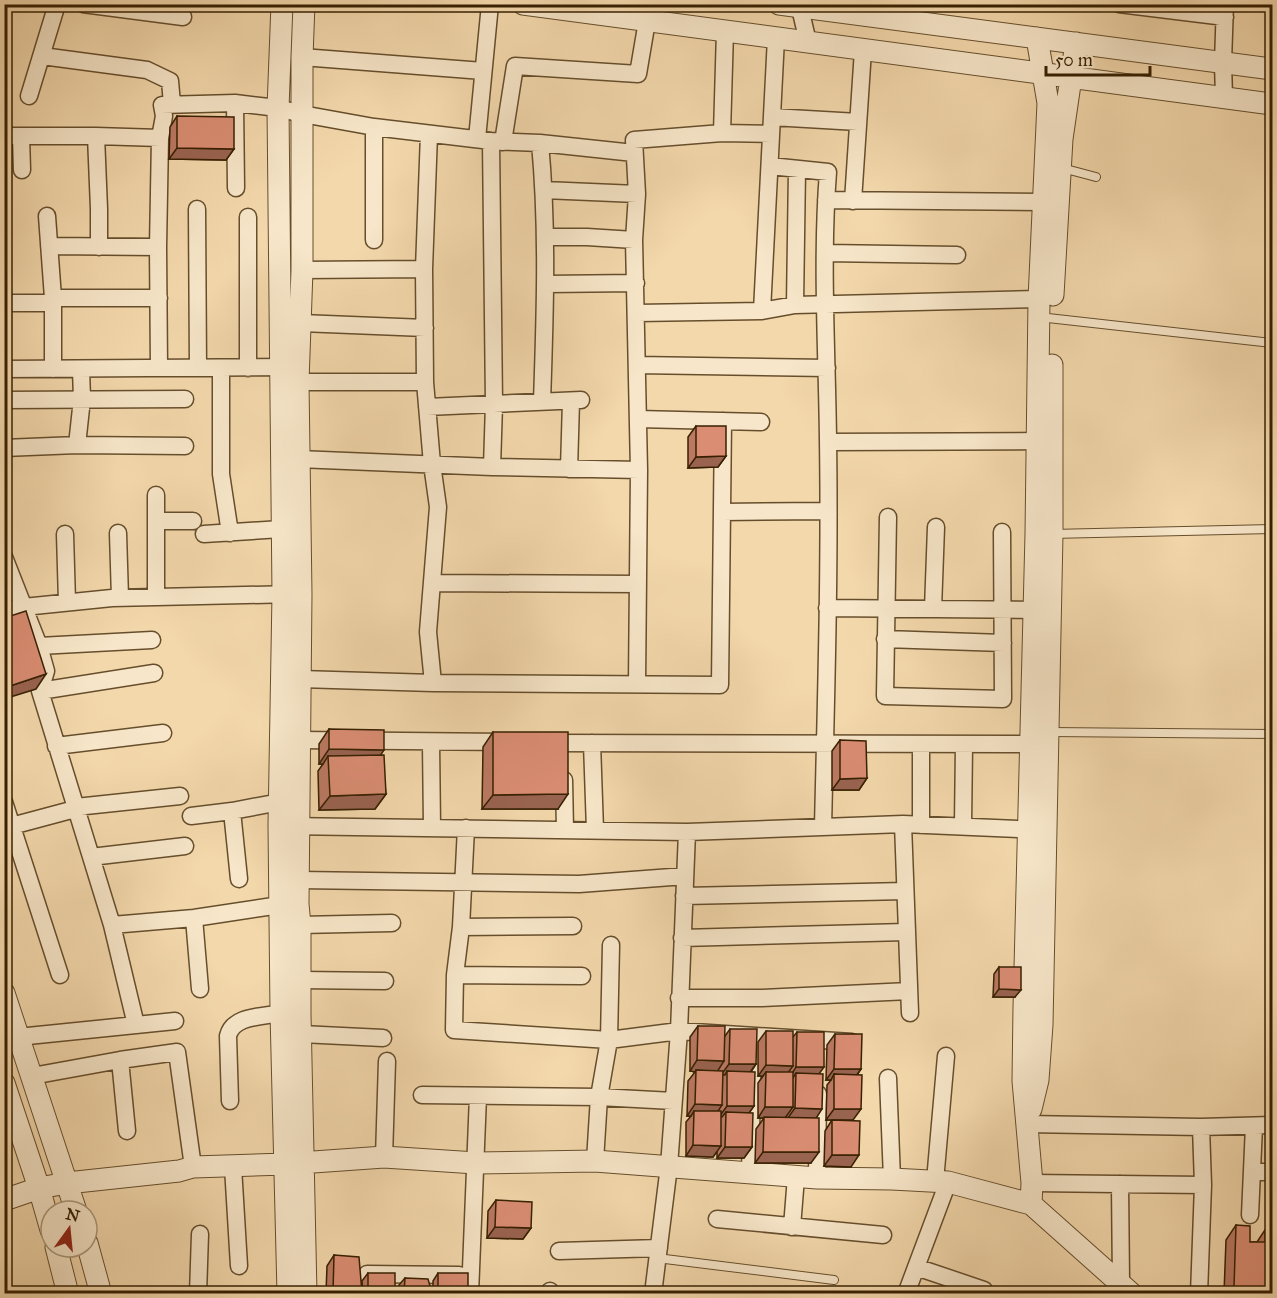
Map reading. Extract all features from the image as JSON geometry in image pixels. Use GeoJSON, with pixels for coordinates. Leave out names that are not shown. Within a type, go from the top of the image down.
{"type":"FeatureCollection","features":[{"type":"Feature","properties":{"kind":"street"},"geometry":{"type":"LineString","coordinates":[[29,96],[57,4]]}},
{"type":"Feature","properties":{"kind":"street"},"geometry":{"type":"LineString","coordinates":[[84,4],[183,17]]}},
{"type":"Feature","properties":{"kind":"street"},"geometry":{"type":"LineString","coordinates":[[282,4],[278,108],[281,332],[293,372],[298,459],[280,802],[289,826],[299,880],[301,1034],[288,1293]]}},
{"type":"Feature","properties":{"kind":"street"},"geometry":{"type":"LineString","coordinates":[[304,4],[301,323],[293,372],[281,529],[292,594],[300,679],[298,740],[280,905],[281,1014],[306,1293]]}},
{"type":"Feature","properties":{"kind":"street"},"geometry":{"type":"LineString","coordinates":[[490,4],[483,71],[490,141],[494,404],[492,467]]}},
{"type":"Feature","properties":{"kind":"street"},"geometry":{"type":"LineString","coordinates":[[523,4],[1272,104]]}},
{"type":"Feature","properties":{"kind":"street"},"geometry":{"type":"LineString","coordinates":[[1119,4],[1225,11],[1222,62],[1224,98]]}},
{"type":"Feature","properties":{"kind":"street"},"geometry":{"type":"LineString","coordinates":[[808,42],[793,5],[1272,69]]}},
{"type":"Feature","properties":{"kind":"street"},"geometry":{"type":"LineString","coordinates":[[490,141],[515,66],[638,74],[647,21]]}},
{"type":"Feature","properties":{"kind":"street"},"geometry":{"type":"LineString","coordinates":[[722,133],[725,31]]}},
{"type":"Feature","properties":{"kind":"street"},"geometry":{"type":"LineString","coordinates":[[762,311],[776,38]]}},
{"type":"Feature","properties":{"kind":"street"},"geometry":{"type":"LineString","coordinates":[[1037,38],[1048,104],[1052,167],[1043,312]]}},
{"type":"Feature","properties":{"kind":"street"},"geometry":{"type":"LineString","coordinates":[[1076,43],[1062,139],[1043,202],[1044,534],[1036,737],[1037,829],[1023,1081],[1031,1194],[1127,1288]]}},
{"type":"Feature","properties":{"kind":"street"},"geometry":{"type":"LineString","coordinates":[[853,201],[863,50]]}},
{"type":"Feature","properties":{"kind":"street"},"geometry":{"type":"LineString","coordinates":[[42,56],[147,70],[170,81],[172,104]]}},
{"type":"Feature","properties":{"kind":"street"},"geometry":{"type":"LineString","coordinates":[[302,57],[483,71]]}},
{"type":"Feature","properties":{"kind":"street"},"geometry":{"type":"LineString","coordinates":[[235,103],[236,188]]}},
{"type":"Feature","properties":{"kind":"street"},"geometry":{"type":"LineString","coordinates":[[159,368],[158,247],[160,138],[164,116],[162,105],[235,103],[278,108],[374,127],[429,134],[634,153]]}},
{"type":"Feature","properties":{"kind":"street"},"geometry":{"type":"LineString","coordinates":[[637,684],[639,470],[634,240],[637,194],[634,140],[722,133],[772,125],[858,122]]}},
{"type":"Feature","properties":{"kind":"street"},"geometry":{"type":"LineString","coordinates":[[374,127],[374,240]]}},
{"type":"Feature","properties":{"kind":"street"},"geometry":{"type":"LineString","coordinates":[[429,134],[424,328],[425,382],[438,507],[428,632],[433,683]]}},
{"type":"Feature","properties":{"kind":"street"},"geometry":{"type":"LineString","coordinates":[[22,170],[13,136],[160,138]]}},
{"type":"Feature","properties":{"kind":"street"},"geometry":{"type":"LineString","coordinates":[[96,136],[99,247]]}},
{"type":"Feature","properties":{"kind":"street"},"geometry":{"type":"LineString","coordinates":[[540,143],[544,190],[546,284],[542,402]]}},
{"type":"Feature","properties":{"kind":"street"},"geometry":{"type":"LineString","coordinates":[[770,166],[828,172],[825,304],[828,511],[823,827]]}},
{"type":"Feature","properties":{"kind":"street"},"geometry":{"type":"LineString","coordinates":[[795,305],[796,169]]}},
{"type":"Feature","properties":{"kind":"street"},"geometry":{"type":"LineString","coordinates":[[544,190],[637,194]]}},
{"type":"Feature","properties":{"kind":"street"},"geometry":{"type":"LineString","coordinates":[[826,200],[1043,202]]}},
{"type":"Feature","properties":{"kind":"street"},"geometry":{"type":"LineString","coordinates":[[197,209],[198,368]]}},
{"type":"Feature","properties":{"kind":"street"},"geometry":{"type":"LineString","coordinates":[[47,216],[53,301],[53,369]]}},
{"type":"Feature","properties":{"kind":"street"},"geometry":{"type":"LineString","coordinates":[[248,217],[248,368]]}},
{"type":"Feature","properties":{"kind":"street"},"geometry":{"type":"LineString","coordinates":[[545,237],[634,240]]}},
{"type":"Feature","properties":{"kind":"street"},"geometry":{"type":"LineString","coordinates":[[49,246],[158,247]]}},
{"type":"Feature","properties":{"kind":"street"},"geometry":{"type":"LineString","coordinates":[[826,253],[957,255]]}},
{"type":"Feature","properties":{"kind":"street"},"geometry":{"type":"LineString","coordinates":[[302,270],[424,268]]}},
{"type":"Feature","properties":{"kind":"street"},"geometry":{"type":"LineString","coordinates":[[546,284],[636,283]]}},
{"type":"Feature","properties":{"kind":"street"},"geometry":{"type":"LineString","coordinates":[[4,303],[159,298]]}},
{"type":"Feature","properties":{"kind":"street"},"geometry":{"type":"LineString","coordinates":[[637,313],[762,311],[795,305],[825,304],[1043,312]]}},
{"type":"Feature","properties":{"kind":"street"},"geometry":{"type":"LineString","coordinates":[[301,323],[424,328]]}},
{"type":"Feature","properties":{"kind":"street"},"geometry":{"type":"LineString","coordinates":[[637,366],[827,368]]}},
{"type":"Feature","properties":{"kind":"street"},"geometry":{"type":"LineString","coordinates":[[221,368],[221,474],[230,533]]}},
{"type":"Feature","properties":{"kind":"street"},"geometry":{"type":"LineString","coordinates":[[4,369],[248,368],[425,382]]}},
{"type":"Feature","properties":{"kind":"street"},"geometry":{"type":"LineString","coordinates":[[77,445],[82,399],[81,369]]}},
{"type":"Feature","properties":{"kind":"street"},"geometry":{"type":"LineString","coordinates":[[4,400],[185,399]]}},
{"type":"Feature","properties":{"kind":"street"},"geometry":{"type":"LineString","coordinates":[[427,406],[576,400],[568,469]]}},
{"type":"Feature","properties":{"kind":"street"},"geometry":{"type":"LineString","coordinates":[[638,419],[761,422]]}},
{"type":"Feature","properties":{"kind":"street"},"geometry":{"type":"LineString","coordinates":[[300,679],[433,683],[720,685],[723,421]]}},
{"type":"Feature","properties":{"kind":"street"},"geometry":{"type":"LineString","coordinates":[[828,441],[1044,441]]}},
{"type":"Feature","properties":{"kind":"street"},"geometry":{"type":"LineString","coordinates":[[4,448],[77,445],[185,446]]}},
{"type":"Feature","properties":{"kind":"street"},"geometry":{"type":"LineString","coordinates":[[298,459],[639,470]]}},
{"type":"Feature","properties":{"kind":"street"},"geometry":{"type":"LineString","coordinates":[[156,495],[156,597]]}},
{"type":"Feature","properties":{"kind":"street"},"geometry":{"type":"LineString","coordinates":[[722,512],[828,511]]}},
{"type":"Feature","properties":{"kind":"street"},"geometry":{"type":"LineString","coordinates":[[888,517],[885,696],[1003,699],[1002,532]]}},
{"type":"Feature","properties":{"kind":"street"},"geometry":{"type":"LineString","coordinates":[[156,521],[230,533],[281,529]]}},
{"type":"Feature","properties":{"kind":"street"},"geometry":{"type":"LineString","coordinates":[[933,609],[936,527]]}},
{"type":"Feature","properties":{"kind":"street"},"geometry":{"type":"LineString","coordinates":[[118,533],[120,598]]}},
{"type":"Feature","properties":{"kind":"street"},"geometry":{"type":"LineString","coordinates":[[65,534],[67,602]]}},
{"type":"Feature","properties":{"kind":"street"},"geometry":{"type":"LineString","coordinates":[[4,557],[39,646],[46,671],[40,691],[112,925],[136,1025]]}},
{"type":"Feature","properties":{"kind":"street"},"geometry":{"type":"LineString","coordinates":[[432,583],[638,584]]}},
{"type":"Feature","properties":{"kind":"street"},"geometry":{"type":"LineString","coordinates":[[4,609],[120,598],[292,594]]}},
{"type":"Feature","properties":{"kind":"street"},"geometry":{"type":"LineString","coordinates":[[827,608],[1042,610]]}},
{"type":"Feature","properties":{"kind":"street"},"geometry":{"type":"LineString","coordinates":[[885,639],[1003,643]]}},
{"type":"Feature","properties":{"kind":"street"},"geometry":{"type":"LineString","coordinates":[[39,646],[152,640]]}},
{"type":"Feature","properties":{"kind":"street"},"geometry":{"type":"LineString","coordinates":[[40,691],[154,673]]}},
{"type":"Feature","properties":{"kind":"street"},"geometry":{"type":"LineString","coordinates":[[56,746],[163,733]]}},
{"type":"Feature","properties":{"kind":"street"},"geometry":{"type":"LineString","coordinates":[[298,740],[964,745],[1036,737]]}},
{"type":"Feature","properties":{"kind":"street"},"geometry":{"type":"LineString","coordinates":[[431,742],[432,827]]}},
{"type":"Feature","properties":{"kind":"street"},"geometry":{"type":"LineString","coordinates":[[564,743],[565,830]]}},
{"type":"Feature","properties":{"kind":"street"},"geometry":{"type":"LineString","coordinates":[[592,743],[595,830]]}},
{"type":"Feature","properties":{"kind":"street"},"geometry":{"type":"LineString","coordinates":[[921,744],[921,825]]}},
{"type":"Feature","properties":{"kind":"street"},"geometry":{"type":"LineString","coordinates":[[963,825],[964,745]]}},
{"type":"Feature","properties":{"kind":"street"},"geometry":{"type":"LineString","coordinates":[[9,827],[75,808],[180,796]]}},
{"type":"Feature","properties":{"kind":"street"},"geometry":{"type":"LineString","coordinates":[[4,802],[9,827],[60,975]]}},
{"type":"Feature","properties":{"kind":"street"},"geometry":{"type":"LineString","coordinates":[[191,816],[280,802]]}},
{"type":"Feature","properties":{"kind":"street"},"geometry":{"type":"LineString","coordinates":[[232,811],[239,879]]}},
{"type":"Feature","properties":{"kind":"street"},"geometry":{"type":"LineString","coordinates":[[289,826],[687,832],[903,824],[1037,829]]}},
{"type":"Feature","properties":{"kind":"street"},"geometry":{"type":"LineString","coordinates":[[903,824],[910,1013]]}},
{"type":"Feature","properties":{"kind":"street"},"geometry":{"type":"LineString","coordinates":[[466,828],[461,927],[455,975],[454,1030],[609,1040],[679,1031],[855,1042]]}},
{"type":"Feature","properties":{"kind":"street"},"geometry":{"type":"LineString","coordinates":[[653,1293],[669,1166],[679,1031],[687,832]]}},
{"type":"Feature","properties":{"kind":"street"},"geometry":{"type":"LineString","coordinates":[[91,857],[185,846]]}},
{"type":"Feature","properties":{"kind":"street"},"geometry":{"type":"LineString","coordinates":[[299,880],[579,884],[685,876]]}},
{"type":"Feature","properties":{"kind":"street"},"geometry":{"type":"LineString","coordinates":[[684,896],[905,891]]}},
{"type":"Feature","properties":{"kind":"street"},"geometry":{"type":"LineString","coordinates":[[112,925],[194,918],[280,905]]}},
{"type":"Feature","properties":{"kind":"street"},"geometry":{"type":"LineString","coordinates":[[194,918],[200,989]]}},
{"type":"Feature","properties":{"kind":"street"},"geometry":{"type":"LineString","coordinates":[[300,925],[392,923]]}},
{"type":"Feature","properties":{"kind":"street"},"geometry":{"type":"LineString","coordinates":[[461,927],[573,926]]}},
{"type":"Feature","properties":{"kind":"street"},"geometry":{"type":"LineString","coordinates":[[681,938],[906,932]]}},
{"type":"Feature","properties":{"kind":"street"},"geometry":{"type":"LineString","coordinates":[[595,1161],[599,1097],[609,1040],[611,945]]}},
{"type":"Feature","properties":{"kind":"street"},"geometry":{"type":"LineString","coordinates":[[455,975],[582,976]]}},
{"type":"Feature","properties":{"kind":"street"},"geometry":{"type":"LineString","coordinates":[[300,980],[385,981]]}},
{"type":"Feature","properties":{"kind":"street"},"geometry":{"type":"LineString","coordinates":[[680,998],[762,998],[909,991]]}},
{"type":"Feature","properties":{"kind":"street"},"geometry":{"type":"LineString","coordinates":[[4,993],[11,1039],[32,1076],[72,1199]]}},
{"type":"Feature","properties":{"kind":"street"},"geometry":{"type":"LineString","coordinates":[[230,1101],[229,1029],[240,1020],[281,1014]]}},
{"type":"Feature","properties":{"kind":"street"},"geometry":{"type":"LineString","coordinates":[[11,1039],[175,1021]]}},
{"type":"Feature","properties":{"kind":"street"},"geometry":{"type":"LineString","coordinates":[[301,1034],[383,1038]]}},
{"type":"Feature","properties":{"kind":"street"},"geometry":{"type":"LineString","coordinates":[[750,1172],[753,1034]]}},
{"type":"Feature","properties":{"kind":"street"},"geometry":{"type":"LineString","coordinates":[[792,1227],[806,1177],[819,1068],[820,1039]]}},
{"type":"Feature","properties":{"kind":"street"},"geometry":{"type":"LineString","coordinates":[[32,1076],[177,1052],[193,1167]]}},
{"type":"Feature","properties":{"kind":"street"},"geometry":{"type":"LineString","coordinates":[[906,1293],[942,1182],[946,1056]]}},
{"type":"Feature","properties":{"kind":"street"},"geometry":{"type":"LineString","coordinates":[[120,1060],[127,1131]]}},
{"type":"Feature","properties":{"kind":"street"},"geometry":{"type":"LineString","coordinates":[[384,1157],[387,1061]]}},
{"type":"Feature","properties":{"kind":"street"},"geometry":{"type":"LineString","coordinates":[[888,1078],[892,1179]]}},
{"type":"Feature","properties":{"kind":"street"},"geometry":{"type":"LineString","coordinates":[[4,1083],[42,1199]]}},
{"type":"Feature","properties":{"kind":"street"},"geometry":{"type":"LineString","coordinates":[[422,1095],[599,1097],[673,1101]]}},
{"type":"Feature","properties":{"kind":"street"},"geometry":{"type":"LineString","coordinates":[[470,1293],[478,1096]]}},
{"type":"Feature","properties":{"kind":"street"},"geometry":{"type":"LineString","coordinates":[[1027,1125],[1201,1127],[1272,1125]]}},
{"type":"Feature","properties":{"kind":"street"},"geometry":{"type":"LineString","coordinates":[[1250,1215],[1254,1126]]}},
{"type":"Feature","properties":{"kind":"street"},"geometry":{"type":"LineString","coordinates":[[1199,1293],[1203,1185],[1201,1127]]}},
{"type":"Feature","properties":{"kind":"street"},"geometry":{"type":"LineString","coordinates":[[4,1200],[39,1188],[67,1183],[179,1171],[193,1167],[294,1164],[384,1157],[476,1163],[595,1161],[806,1177],[942,1182],[1031,1194],[1120,1184],[1203,1185]]}},
{"type":"Feature","properties":{"kind":"street"},"geometry":{"type":"LineString","coordinates":[[233,1167],[239,1266]]}},
{"type":"Feature","properties":{"kind":"street"},"geometry":{"type":"LineString","coordinates":[[1252,1172],[1272,1172]]}},
{"type":"Feature","properties":{"kind":"street"},"geometry":{"type":"LineString","coordinates":[[1120,1184],[1127,1288]]}},
{"type":"Feature","properties":{"kind":"street"},"geometry":{"type":"LineString","coordinates":[[717,1219],[883,1235]]}},
{"type":"Feature","properties":{"kind":"street"},"geometry":{"type":"LineString","coordinates":[[198,1293],[200,1234]]}},
{"type":"Feature","properties":{"kind":"street"},"geometry":{"type":"LineString","coordinates":[[559,1251],[658,1253]]}},
{"type":"Feature","properties":{"kind":"street"},"geometry":{"type":"LineString","coordinates":[[59,1259],[68,1293]]}},
{"type":"Feature","properties":{"kind":"street"},"geometry":{"type":"LineString","coordinates":[[91,1259],[101,1293]]}},
{"type":"Feature","properties":{"kind":"street"},"geometry":{"type":"LineString","coordinates":[[916,1267],[984,1290]]}},
{"type":"Feature","properties":{"kind":"street"},"geometry":{"type":"LineString","coordinates":[[366,1274],[471,1275]]}},
{"type":"Feature","properties":{"kind":"lane"},"geometry":{"type":"LineString","coordinates":[[1052,167],[1096,177]]}},
{"type":"Feature","properties":{"kind":"lane"},"geometry":{"type":"LineString","coordinates":[[1043,312],[1272,343]]}},
{"type":"Feature","properties":{"kind":"lane"},"geometry":{"type":"LineString","coordinates":[[1044,534],[1272,528]]}},
{"type":"Feature","properties":{"kind":"lane"},"geometry":{"type":"LineString","coordinates":[[1036,737],[1272,734]]}},
{"type":"Feature","properties":{"kind":"lane"},"geometry":{"type":"LineString","coordinates":[[658,1253],[834,1280]]}},
{"type":"Feature","properties":{"kind":"building"},"geometry":{"type":"Polygon","coordinates":[[[177,116],[234,117],[234,149],[177,148],[177,116]]]}},
{"type":"Feature","properties":{"kind":"building"},"geometry":{"type":"Polygon","coordinates":[[[696,426],[726,426],[726,456],[696,457],[696,426]]]}},
{"type":"Feature","properties":{"kind":"building"},"geometry":{"type":"Polygon","coordinates":[[[26,611],[46,674],[4,688],[4,618],[26,611]]]}},
{"type":"Feature","properties":{"kind":"building"},"geometry":{"type":"Polygon","coordinates":[[[329,729],[384,730],[384,750],[329,749],[329,729]]]}},
{"type":"Feature","properties":{"kind":"building"},"geometry":{"type":"Polygon","coordinates":[[[493,732],[568,732],[568,794],[493,795],[493,732]]]}},
{"type":"Feature","properties":{"kind":"building"},"geometry":{"type":"Polygon","coordinates":[[[840,740],[866,741],[867,778],[840,779],[840,740]]]}},
{"type":"Feature","properties":{"kind":"building"},"geometry":{"type":"Polygon","coordinates":[[[384,755],[386,794],[330,796],[328,756],[384,755]]]}},
{"type":"Feature","properties":{"kind":"building"},"geometry":{"type":"Polygon","coordinates":[[[999,967],[1021,967],[1021,990],[999,989],[999,967]]]}},
{"type":"Feature","properties":{"kind":"building"},"geometry":{"type":"Polygon","coordinates":[[[698,1026],[725,1026],[724,1061],[697,1060],[698,1026]]]}},
{"type":"Feature","properties":{"kind":"building"},"geometry":{"type":"Polygon","coordinates":[[[730,1029],[757,1029],[756,1064],[729,1064],[730,1029]]]}},
{"type":"Feature","properties":{"kind":"building"},"geometry":{"type":"Polygon","coordinates":[[[766,1031],[793,1031],[793,1066],[766,1065],[766,1031]]]}},
{"type":"Feature","properties":{"kind":"building"},"geometry":{"type":"Polygon","coordinates":[[[797,1032],[824,1032],[824,1067],[796,1067],[797,1032]]]}},
{"type":"Feature","properties":{"kind":"building"},"geometry":{"type":"Polygon","coordinates":[[[835,1034],[862,1034],[861,1069],[834,1069],[835,1034]]]}},
{"type":"Feature","properties":{"kind":"building"},"geometry":{"type":"Polygon","coordinates":[[[696,1070],[723,1071],[722,1105],[695,1104],[696,1070]]]}},
{"type":"Feature","properties":{"kind":"building"},"geometry":{"type":"Polygon","coordinates":[[[727,1071],[755,1072],[754,1106],[727,1106],[727,1071]]]}},
{"type":"Feature","properties":{"kind":"building"},"geometry":{"type":"Polygon","coordinates":[[[766,1072],[793,1072],[793,1107],[765,1107],[766,1072]]]}},
{"type":"Feature","properties":{"kind":"building"},"geometry":{"type":"Polygon","coordinates":[[[796,1073],[823,1074],[822,1109],[795,1108],[796,1073]]]}},
{"type":"Feature","properties":{"kind":"building"},"geometry":{"type":"Polygon","coordinates":[[[834,1074],[862,1075],[861,1109],[834,1109],[834,1074]]]}},
{"type":"Feature","properties":{"kind":"building"},"geometry":{"type":"Polygon","coordinates":[[[694,1111],[721,1111],[721,1146],[693,1145],[694,1111]]]}},
{"type":"Feature","properties":{"kind":"building"},"geometry":{"type":"Polygon","coordinates":[[[726,1112],[753,1113],[752,1147],[725,1147],[726,1112]]]}},
{"type":"Feature","properties":{"kind":"building"},"geometry":{"type":"Polygon","coordinates":[[[764,1117],[819,1118],[819,1152],[763,1152],[764,1117]]]}},
{"type":"Feature","properties":{"kind":"building"},"geometry":{"type":"Polygon","coordinates":[[[832,1120],[860,1121],[859,1155],[832,1155],[832,1120]]]}},
{"type":"Feature","properties":{"kind":"building"},"geometry":{"type":"Polygon","coordinates":[[[496,1200],[532,1202],[531,1228],[495,1227],[496,1200]]]}},
{"type":"Feature","properties":{"kind":"building"},"geometry":{"type":"Polygon","coordinates":[[[1236,1225],[1250,1226],[1250,1242],[1265,1242],[1265,1230],[1272,1230],[1272,1288],[1234,1287],[1236,1225]]]}},
{"type":"Feature","properties":{"kind":"building"},"geometry":{"type":"Polygon","coordinates":[[[334,1255],[359,1257],[362,1293],[333,1292],[334,1255]]]}},
{"type":"Feature","properties":{"kind":"building"},"geometry":{"type":"Polygon","coordinates":[[[368,1273],[395,1273],[395,1293],[368,1293],[368,1273]]]}},
{"type":"Feature","properties":{"kind":"building"},"geometry":{"type":"Polygon","coordinates":[[[438,1273],[468,1273],[468,1293],[440,1293],[438,1273]]]}},
{"type":"Feature","properties":{"kind":"building"},"geometry":{"type":"Polygon","coordinates":[[[405,1278],[428,1279],[432,1293],[404,1293],[405,1278]]]}}]}
